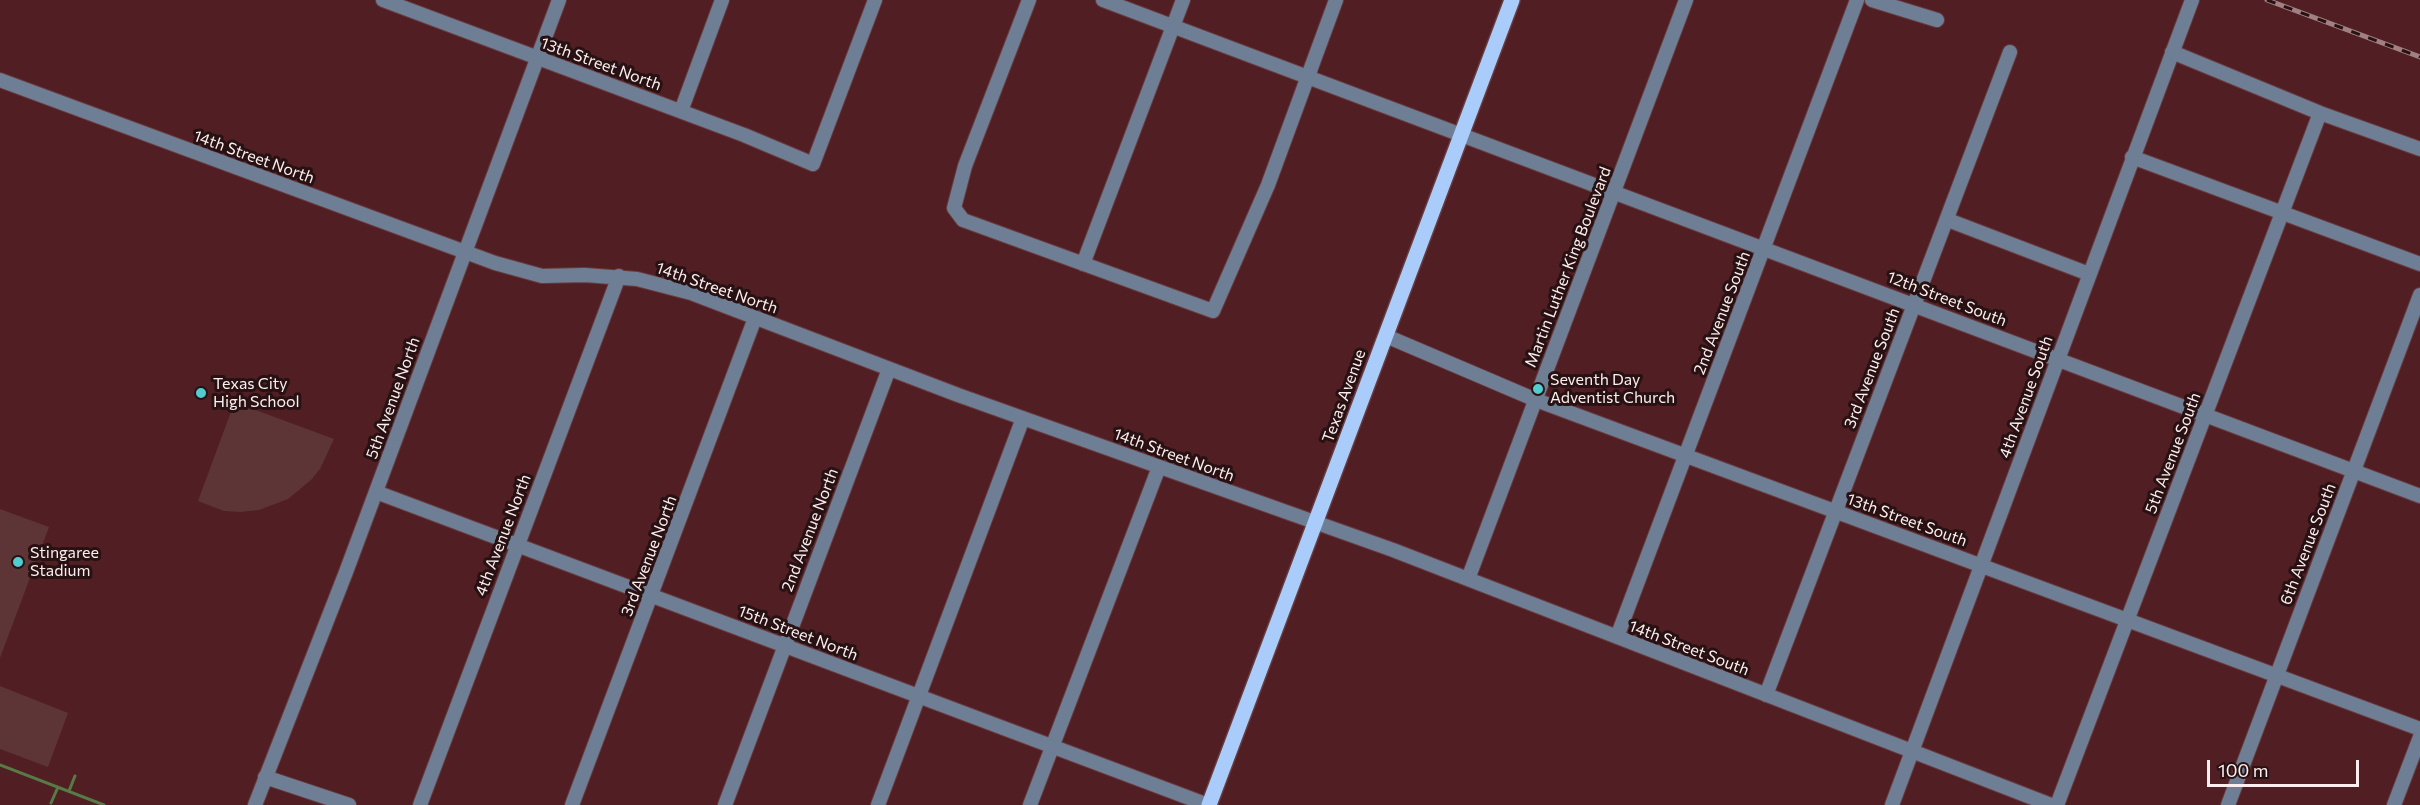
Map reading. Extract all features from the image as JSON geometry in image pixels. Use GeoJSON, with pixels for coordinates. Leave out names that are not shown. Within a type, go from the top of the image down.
{"type":"FeatureCollection","features":[{"type":"Feature","properties":{"kind":"main road","name":"Texas Avenue"},"geometry":{"type":"LineString","coordinates":[[1208,805],[1512,0]]}},
{"type":"Feature","properties":{"kind":"street","name":"5th Avenue North"},"geometry":{"type":"LineString","coordinates":[[255,805],[376,492],[559,0]]}},
{"type":"Feature","properties":{"kind":"street"},"geometry":{"type":"LineString","coordinates":[[681,111],[722,0]]}},
{"type":"Feature","properties":{"kind":"street","name":"13th Street North"},"geometry":{"type":"LineString","coordinates":[[392,2],[681,111],[813,164],[875,0]]}},
{"type":"Feature","properties":{"kind":"street"},"geometry":{"type":"LineString","coordinates":[[1029,0],[965,166],[954,208],[963,220],[1213,311],[1268,185],[1336,0]]}},
{"type":"Feature","properties":{"kind":"street","name":"12th Street South"},"geometry":{"type":"LineString","coordinates":[[1103,0],[2420,496]]}},
{"type":"Feature","properties":{"kind":"street"},"geometry":{"type":"LineString","coordinates":[[1083,264],[1183,0]]}},
{"type":"Feature","properties":{"kind":"street","name":"Martin Luther King Boulevard"},"geometry":{"type":"LineString","coordinates":[[1468,579],[1686,0]]}},
{"type":"Feature","properties":{"kind":"street","name":"2nd Avenue South"},"geometry":{"type":"LineString","coordinates":[[1617,637],[1857,0]]}},
{"type":"Feature","properties":{"kind":"street"},"geometry":{"type":"LineString","coordinates":[[1872,0],[1937,20]]}},
{"type":"Feature","properties":{"kind":"street","name":"4th Avenue South"},"geometry":{"type":"LineString","coordinates":[[1892,805],[2192,0]]}},
{"type":"Feature","properties":{"kind":"street","name":"3rd Avenue South"},"geometry":{"type":"LineString","coordinates":[[1766,695],[2010,52]]}},
{"type":"Feature","properties":{"kind":"street"},"geometry":{"type":"LineString","coordinates":[[2172,52],[2320,113],[2420,149]]}},
{"type":"Feature","properties":{"kind":"street","name":"14th Street North"},"geometry":{"type":"LineString","coordinates":[[0,81],[495,263],[542,276],[619,276],[657,283],[691,293],[889,369],[1315,523]]}},
{"type":"Feature","properties":{"kind":"street","name":"5th Avenue South"},"geometry":{"type":"LineString","coordinates":[[2057,805],[2320,113]]}},
{"type":"Feature","properties":{"kind":"street"},"geometry":{"type":"LineString","coordinates":[[2132,157],[2420,264]]}},
{"type":"Feature","properties":{"kind":"street"},"geometry":{"type":"LineString","coordinates":[[1948,220],[2089,274]]}},
{"type":"Feature","properties":{"kind":"street","name":"4th Avenue North"},"geometry":{"type":"LineString","coordinates":[[420,805],[619,276]]}},
{"type":"Feature","properties":{"kind":"street","name":"6th Avenue South"},"geometry":{"type":"LineString","coordinates":[[2228,805],[2420,295]]}},
{"type":"Feature","properties":{"kind":"street","name":"3rd Avenue North"},"geometry":{"type":"LineString","coordinates":[[572,805],[756,318]]}},
{"type":"Feature","properties":{"kind":"street","name":"13th Street South"},"geometry":{"type":"LineString","coordinates":[[1386,336],[1536,400],[2420,729]]}},
{"type":"Feature","properties":{"kind":"street","name":"2nd Avenue North"},"geometry":{"type":"LineString","coordinates":[[725,805],[889,369]]}},
{"type":"Feature","properties":{"kind":"street"},"geometry":{"type":"LineString","coordinates":[[878,805],[1023,418]]}},
{"type":"Feature","properties":{"kind":"street"},"geometry":{"type":"LineString","coordinates":[[1030,805],[1159,467]]}},
{"type":"Feature","properties":{"kind":"street","name":"15th Street North"},"geometry":{"type":"LineString","coordinates":[[376,492],[1208,805]]}},
{"type":"Feature","properties":{"kind":"street","name":"14th Street South"},"geometry":{"type":"LineString","coordinates":[[1315,523],[1393,549],[2051,805]]}},
{"type":"Feature","properties":{"kind":"street"},"geometry":{"type":"LineString","coordinates":[[2394,805],[2420,737]]}},
{"type":"Feature","properties":{"kind":"street"},"geometry":{"type":"LineString","coordinates":[[265,777],[349,805]]}},
{"type":"Feature","properties":{"kind":"shaded area"},"geometry":{"type":"Polygon","coordinates":[[[242,405],[334,439],[320,469],[311,480],[288,499],[259,510],[224,511],[198,501],[232,409],[242,405]]]}},
{"type":"Feature","properties":{"kind":"shaded area","name":"Stingaree Stadium"},"geometry":{"type":"Polygon","coordinates":[[[0,509],[49,527],[0,658],[0,509]]]}},
{"type":"Feature","properties":{"kind":"shaded area"},"geometry":{"type":"Polygon","coordinates":[[[0,686],[68,713],[48,767],[0,749],[0,686]]]}},
{"type":"Feature","properties":{"kind":"waterway"},"geometry":{"type":"LineString","coordinates":[[0,765],[104,805]]}},
{"type":"Feature","properties":{"kind":"waterway"},"geometry":{"type":"LineString","coordinates":[[69,791],[75,776]]}},
{"type":"Feature","properties":{"kind":"waterway"},"geometry":{"type":"LineString","coordinates":[[51,803],[58,787]]}},
{"type":"Feature","properties":{"kind":"railway"},"geometry":{"type":"LineString","coordinates":[[2267,0],[2420,57]]}},
{"type":"Feature","properties":{"kind":"place","name":"Seventh Day Adventist Church"},"geometry":{"type":"Point","coordinates":[1538,389]}},
{"type":"Feature","properties":{"kind":"place","name":"Texas City High School"},"geometry":{"type":"Point","coordinates":[201,393]}},
{"type":"Feature","properties":{"kind":"place","name":"Stingaree Stadium"},"geometry":{"type":"Point","coordinates":[18,562]}}]}
